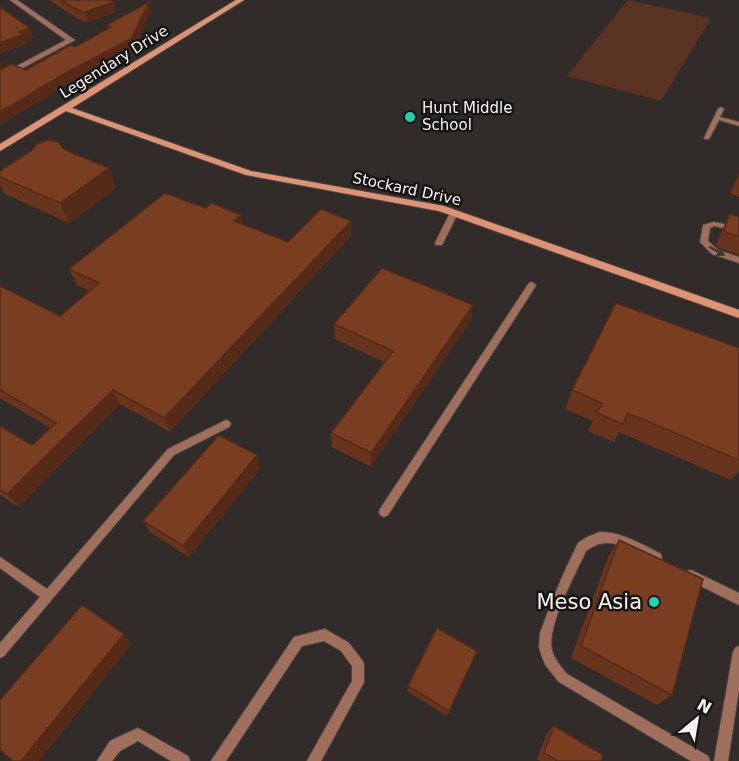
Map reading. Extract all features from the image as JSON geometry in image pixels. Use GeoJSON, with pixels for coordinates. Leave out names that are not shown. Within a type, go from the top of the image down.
{"type":"FeatureCollection","features":[{"type":"Feature","properties":{"kind":"street"},"geometry":{"type":"LineString","coordinates":[[0,78],[71,40],[13,0]]}},
{"type":"Feature","properties":{"kind":"street","name":"Legendary Drive"},"geometry":{"type":"LineString","coordinates":[[0,148],[241,0]]}},
{"type":"Feature","properties":{"kind":"street","name":"Stockard Drive"},"geometry":{"type":"LineString","coordinates":[[65,108],[249,173],[441,208],[739,314]]}},
{"type":"Feature","properties":{"kind":"lane"},"geometry":{"type":"LineString","coordinates":[[707,138],[721,109]]}},
{"type":"Feature","properties":{"kind":"lane"},"geometry":{"type":"LineString","coordinates":[[717,118],[739,124]]}},
{"type":"Feature","properties":{"kind":"lane"},"geometry":{"type":"LineString","coordinates":[[439,243],[454,213]]}},
{"type":"Feature","properties":{"kind":"lane"},"geometry":{"type":"LineString","coordinates":[[739,229],[714,224],[706,227],[704,233],[704,242],[715,252],[739,260]]}},
{"type":"Feature","properties":{"kind":"lane"},"geometry":{"type":"LineString","coordinates":[[384,512],[532,285]]}},
{"type":"Feature","properties":{"kind":"lane"},"geometry":{"type":"LineString","coordinates":[[0,652],[171,452],[226,424]]}},
{"type":"Feature","properties":{"kind":"lane"},"geometry":{"type":"LineString","coordinates":[[703,761],[563,678],[549,661],[544,642],[550,622],[582,547],[591,538],[606,536],[623,541],[739,598]]}},
{"type":"Feature","properties":{"kind":"lane"},"geometry":{"type":"LineString","coordinates":[[0,562],[48,596]]}},
{"type":"Feature","properties":{"kind":"lane"},"geometry":{"type":"LineString","coordinates":[[218,761],[298,641],[325,634],[345,647],[358,664],[358,682],[314,761]]}},
{"type":"Feature","properties":{"kind":"lane"},"geometry":{"type":"LineString","coordinates":[[721,761],[739,652]]}},
{"type":"Feature","properties":{"kind":"lane"},"geometry":{"type":"LineString","coordinates":[[104,761],[115,746],[138,734],[183,761]]}},
{"type":"Feature","properties":{"kind":"shaded area"},"geometry":{"type":"Polygon","coordinates":[[[628,0],[711,18],[661,101],[567,76],[628,0]]]}},
{"type":"Feature","properties":{"kind":"building"},"geometry":{"type":"Polygon","coordinates":[[[61,0],[110,0],[114,2],[85,12],[61,0]]]}},
{"type":"Feature","properties":{"kind":"building"},"geometry":{"type":"Polygon","coordinates":[[[149,2],[131,39],[69,71],[0,112],[0,70],[11,64],[26,70],[70,45],[75,47],[111,27],[107,25],[149,2]]]}},
{"type":"Feature","properties":{"kind":"building"},"geometry":{"type":"Polygon","coordinates":[[[0,7],[30,28],[19,32],[24,34],[0,43],[0,7]]]}},
{"type":"Feature","properties":{"kind":"building"},"geometry":{"type":"Polygon","coordinates":[[[48,140],[58,142],[65,150],[109,168],[60,203],[0,177],[0,171],[31,151],[37,144],[48,140]]]}},
{"type":"Feature","properties":{"kind":"building"},"geometry":{"type":"Polygon","coordinates":[[[165,193],[205,208],[212,203],[241,215],[234,221],[288,242],[321,209],[351,221],[164,418],[113,390],[7,494],[0,490],[0,426],[32,445],[56,423],[0,390],[0,286],[60,316],[99,283],[69,269],[165,193]]]}},
{"type":"Feature","properties":{"kind":"building"},"geometry":{"type":"Polygon","coordinates":[[[730,214],[739,217],[739,236],[724,230],[730,214]]]}},
{"type":"Feature","properties":{"kind":"building"},"geometry":{"type":"Polygon","coordinates":[[[382,268],[473,305],[371,453],[331,433],[393,351],[334,324],[382,268]]]}},
{"type":"Feature","properties":{"kind":"building"},"geometry":{"type":"Polygon","coordinates":[[[616,303],[739,348],[739,460],[628,413],[623,424],[597,413],[602,403],[572,390],[616,303]]]}},
{"type":"Feature","properties":{"kind":"building"},"geometry":{"type":"Polygon","coordinates":[[[219,435],[257,455],[183,546],[143,521],[219,435]]]}},
{"type":"Feature","properties":{"kind":"building"},"geometry":{"type":"Polygon","coordinates":[[[619,540],[703,579],[672,695],[581,646],[619,540]]]}},
{"type":"Feature","properties":{"kind":"building"},"geometry":{"type":"Polygon","coordinates":[[[82,605],[124,634],[21,761],[13,761],[0,750],[0,700],[82,605]]]}},
{"type":"Feature","properties":{"kind":"building"},"geometry":{"type":"Polygon","coordinates":[[[437,628],[477,651],[449,711],[408,686],[437,628]]]}},
{"type":"Feature","properties":{"kind":"building"},"geometry":{"type":"Polygon","coordinates":[[[554,726],[603,755],[601,761],[557,761],[544,753],[554,726]]]}},
{"type":"Feature","properties":{"kind":"place","name":"Hunt Middle School"},"geometry":{"type":"Point","coordinates":[410,117]}},
{"type":"Feature","properties":{"kind":"place","name":"Meso Asia"},"geometry":{"type":"Point","coordinates":[654,602]}}]}
